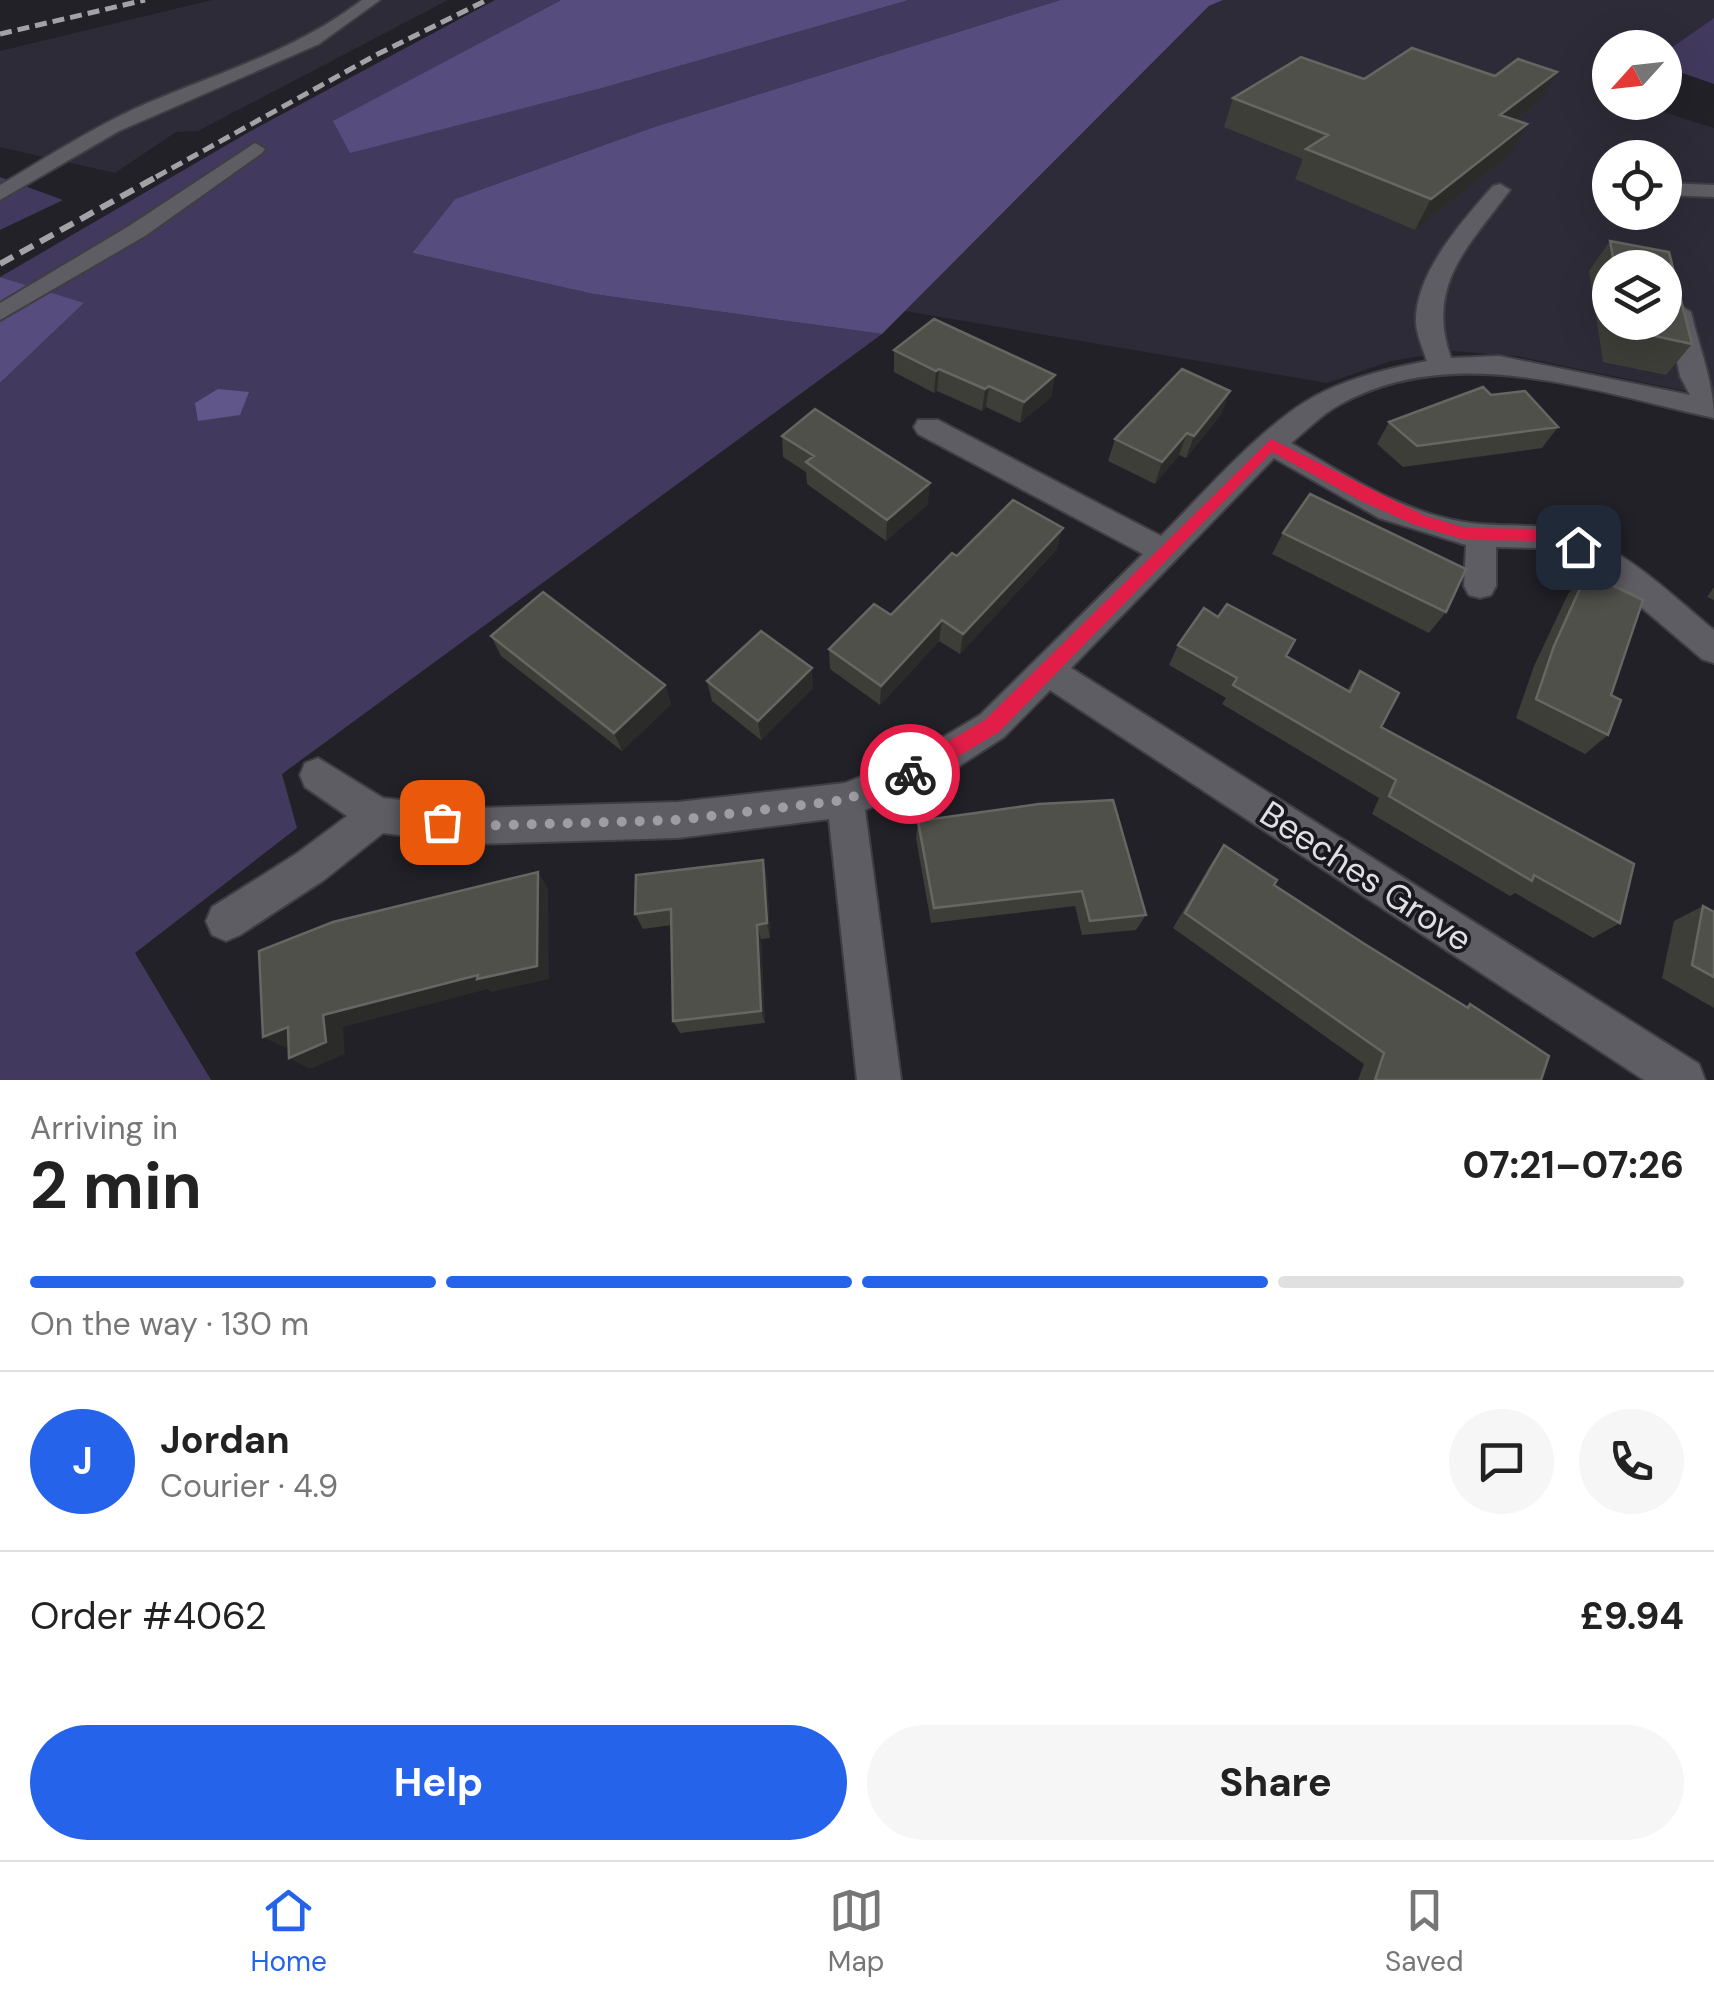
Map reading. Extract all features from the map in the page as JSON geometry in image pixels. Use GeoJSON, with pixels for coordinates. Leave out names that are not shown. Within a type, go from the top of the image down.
{"type":"FeatureCollection","features":[{"type":"Feature","properties":{"kind":"street"},"geometry":{"type":"LineString","coordinates":[[0,194],[112,127],[317,36],[372,0]]}},
{"type":"Feature","properties":{"kind":"street"},"geometry":{"type":"LineString","coordinates":[[0,312],[137,231],[255,150]]}},
{"type":"Feature","properties":{"kind":"street"},"geometry":{"type":"LineString","coordinates":[[1682,189],[1714,191]]}},
{"type":"Feature","properties":{"kind":"street"},"geometry":{"type":"LineString","coordinates":[[1441,367],[1428,322],[1430,301],[1482,210],[1500,190]]}},
{"type":"Feature","properties":{"kind":"street"},"geometry":{"type":"LineString","coordinates":[[1682,326],[1693,376],[1712,409]]}},
{"type":"Feature","properties":{"kind":"street"},"geometry":{"type":"LineString","coordinates":[[318,775],[377,816],[474,826],[678,820],[845,800],[923,769],[992,726],[1271,444],[1329,399],[1385,377],[1441,367],[1500,364],[1712,409]]}},
{"type":"Feature","properties":{"kind":"street"},"geometry":{"type":"LineString","coordinates":[[928,427],[1165,552]]}},
{"type":"Feature","properties":{"kind":"street"},"geometry":{"type":"LineString","coordinates":[[1271,444],[1367,497],[1420,520],[1465,534],[1543,535],[1578,547],[1714,648]]}},
{"type":"Feature","properties":{"kind":"street"},"geometry":{"type":"LineString","coordinates":[[1480,586],[1481,534]]}},
{"type":"Feature","properties":{"kind":"street","name":"Beeches Grove"},"geometry":{"type":"LineString","coordinates":[[1048,671],[1683,1080]]}},
{"type":"Feature","properties":{"kind":"street"},"geometry":{"type":"LineString","coordinates":[[845,800],[879,1080]]}},
{"type":"Feature","properties":{"kind":"street"},"geometry":{"type":"LineString","coordinates":[[226,921],[310,867],[377,816]]}},
{"type":"Feature","properties":{"kind":"shaded area"},"geometry":{"type":"Polygon","coordinates":[[[212,0],[448,0],[198,131],[176,132],[115,173],[0,147],[0,51],[212,0]]]}},
{"type":"Feature","properties":{"kind":"shaded area"},"geometry":{"type":"Polygon","coordinates":[[[495,0],[561,0],[334,121],[350,152],[606,87],[909,0],[1060,0],[654,127],[455,199],[412,253],[593,294],[882,334],[282,774],[297,828],[135,953],[211,1080],[0,1080],[0,383],[83,304],[0,277],[249,132],[495,0]]]}},
{"type":"Feature","properties":{"kind":"shaded area"},"geometry":{"type":"Polygon","coordinates":[[[561,0],[909,0],[606,87],[350,153],[333,121],[561,0]]]}},
{"type":"Feature","properties":{"kind":"shaded area"},"geometry":{"type":"Polygon","coordinates":[[[1060,0],[1223,0],[1209,6],[882,334],[593,294],[412,253],[455,199],[654,127],[1060,0]]]}},
{"type":"Feature","properties":{"kind":"shaded area"},"geometry":{"type":"Polygon","coordinates":[[[1223,0],[1714,0],[1714,18],[1682,40],[1682,30],[1592,30],[1592,120],[1682,118],[1714,128],[1714,397],[1516,356],[1452,351],[1391,361],[1327,383],[905,311],[1210,6],[1223,0]]]}},
{"type":"Feature","properties":{"kind":"shaded area"},"geometry":{"type":"Polygon","coordinates":[[[1714,18],[1714,84],[1682,73],[1682,40],[1714,18]]]}},
{"type":"Feature","properties":{"kind":"shaded area"},"geometry":{"type":"Polygon","coordinates":[[[0,177],[63,200],[0,230],[0,177]]]}},
{"type":"Feature","properties":{"kind":"shaded area"},"geometry":{"type":"Polygon","coordinates":[[[0,277],[84,303],[0,383],[0,277]]]}},
{"type":"Feature","properties":{"kind":"shaded area"},"geometry":{"type":"Polygon","coordinates":[[[218,389],[249,392],[240,415],[198,421],[195,403],[218,389]]]}},
{"type":"Feature","properties":{"kind":"building"},"geometry":{"type":"Polygon","coordinates":[[[1412,48],[1495,76],[1518,59],[1557,72],[1500,115],[1527,124],[1431,199],[1306,149],[1328,135],[1233,98],[1301,57],[1364,79],[1412,48]]]}},
{"type":"Feature","properties":{"kind":"building"},"geometry":{"type":"Polygon","coordinates":[[[1610,241],[1658,250],[1612,250],[1610,241]]]}},
{"type":"Feature","properties":{"kind":"building"},"geometry":{"type":"Polygon","coordinates":[[[1682,304],[1692,344],[1673,340],[1682,340],[1682,304]]]}},
{"type":"Feature","properties":{"kind":"building"},"geometry":{"type":"Polygon","coordinates":[[[934,319],[1055,375],[1024,402],[989,386],[985,389],[936,371],[894,350],[934,319]]]}},
{"type":"Feature","properties":{"kind":"building"},"geometry":{"type":"Polygon","coordinates":[[[1182,369],[1230,391],[1194,436],[1187,433],[1162,462],[1115,439],[1182,369]]]}},
{"type":"Feature","properties":{"kind":"building"},"geometry":{"type":"Polygon","coordinates":[[[1483,387],[1491,395],[1525,391],[1558,427],[1417,446],[1389,422],[1483,387]]]}},
{"type":"Feature","properties":{"kind":"building"},"geometry":{"type":"Polygon","coordinates":[[[815,409],[930,483],[887,520],[806,462],[814,456],[782,436],[815,409]]]}},
{"type":"Feature","properties":{"kind":"building"},"geometry":{"type":"Polygon","coordinates":[[[1310,494],[1466,569],[1446,612],[1283,533],[1310,494]]]}},
{"type":"Feature","properties":{"kind":"building"},"geometry":{"type":"Polygon","coordinates":[[[1013,500],[1063,528],[963,634],[942,620],[881,686],[829,649],[874,604],[891,615],[952,553],[957,556],[1013,500]]]}},
{"type":"Feature","properties":{"kind":"building"},"geometry":{"type":"Polygon","coordinates":[[[1587,573],[1643,600],[1611,695],[1621,700],[1608,735],[1536,699],[1554,646],[1587,573]]]}},
{"type":"Feature","properties":{"kind":"building"},"geometry":{"type":"Polygon","coordinates":[[[543,592],[665,685],[614,733],[491,636],[543,592]]]}},
{"type":"Feature","properties":{"kind":"building"},"geometry":{"type":"Polygon","coordinates":[[[1227,604],[1295,640],[1286,656],[1350,692],[1360,671],[1399,693],[1381,727],[1634,864],[1620,923],[1534,875],[1532,881],[1389,796],[1396,780],[1233,685],[1237,678],[1178,645],[1204,608],[1218,617],[1227,604]]]}},
{"type":"Feature","properties":{"kind":"building"},"geometry":{"type":"Polygon","coordinates":[[[761,631],[812,668],[758,721],[707,681],[761,631]]]}},
{"type":"Feature","properties":{"kind":"building"},"geometry":{"type":"Polygon","coordinates":[[[1113,800],[1146,915],[1090,921],[1082,891],[934,908],[918,821],[1039,804],[1113,800]]]}},
{"type":"Feature","properties":{"kind":"building"},"geometry":{"type":"Polygon","coordinates":[[[1224,845],[1277,880],[1274,885],[1363,943],[1468,1008],[1470,1004],[1549,1056],[1541,1080],[1375,1080],[1384,1053],[1185,913],[1224,845]]]}},
{"type":"Feature","properties":{"kind":"building"},"geometry":{"type":"Polygon","coordinates":[[[763,860],[767,923],[757,925],[761,1011],[673,1021],[671,909],[635,914],[636,875],[763,860]]]}},
{"type":"Feature","properties":{"kind":"building"},"geometry":{"type":"Polygon","coordinates":[[[538,872],[537,966],[477,979],[478,975],[323,1015],[326,1042],[289,1058],[288,1027],[263,1037],[259,951],[333,922],[538,872]]]}},
{"type":"Feature","properties":{"kind":"building"},"geometry":{"type":"Polygon","coordinates":[[[1703,906],[1714,912],[1714,977],[1692,965],[1703,906]]]}},
{"type":"Feature","properties":{"kind":"railway"},"geometry":{"type":"LineString","coordinates":[[0,34],[145,0]]}},
{"type":"Feature","properties":{"kind":"railway"},"geometry":{"type":"LineString","coordinates":[[156,177],[376,55],[487,0]]}},
{"type":"Feature","properties":{"kind":"railway"},"geometry":{"type":"LineString","coordinates":[[0,264],[160,175]]}},
{"type":"Feature","properties":{"kind":"way so far"},"geometry":{"type":"LineString","coordinates":[[442,822],[474,826],[678,820],[845,800],[910,774]]}},
{"type":"Feature","properties":{"kind":"route"},"geometry":{"type":"LineString","coordinates":[[910,774],[992,726],[1271,444],[1367,497],[1420,520],[1465,534],[1543,535],[1578,547]]}}]}
